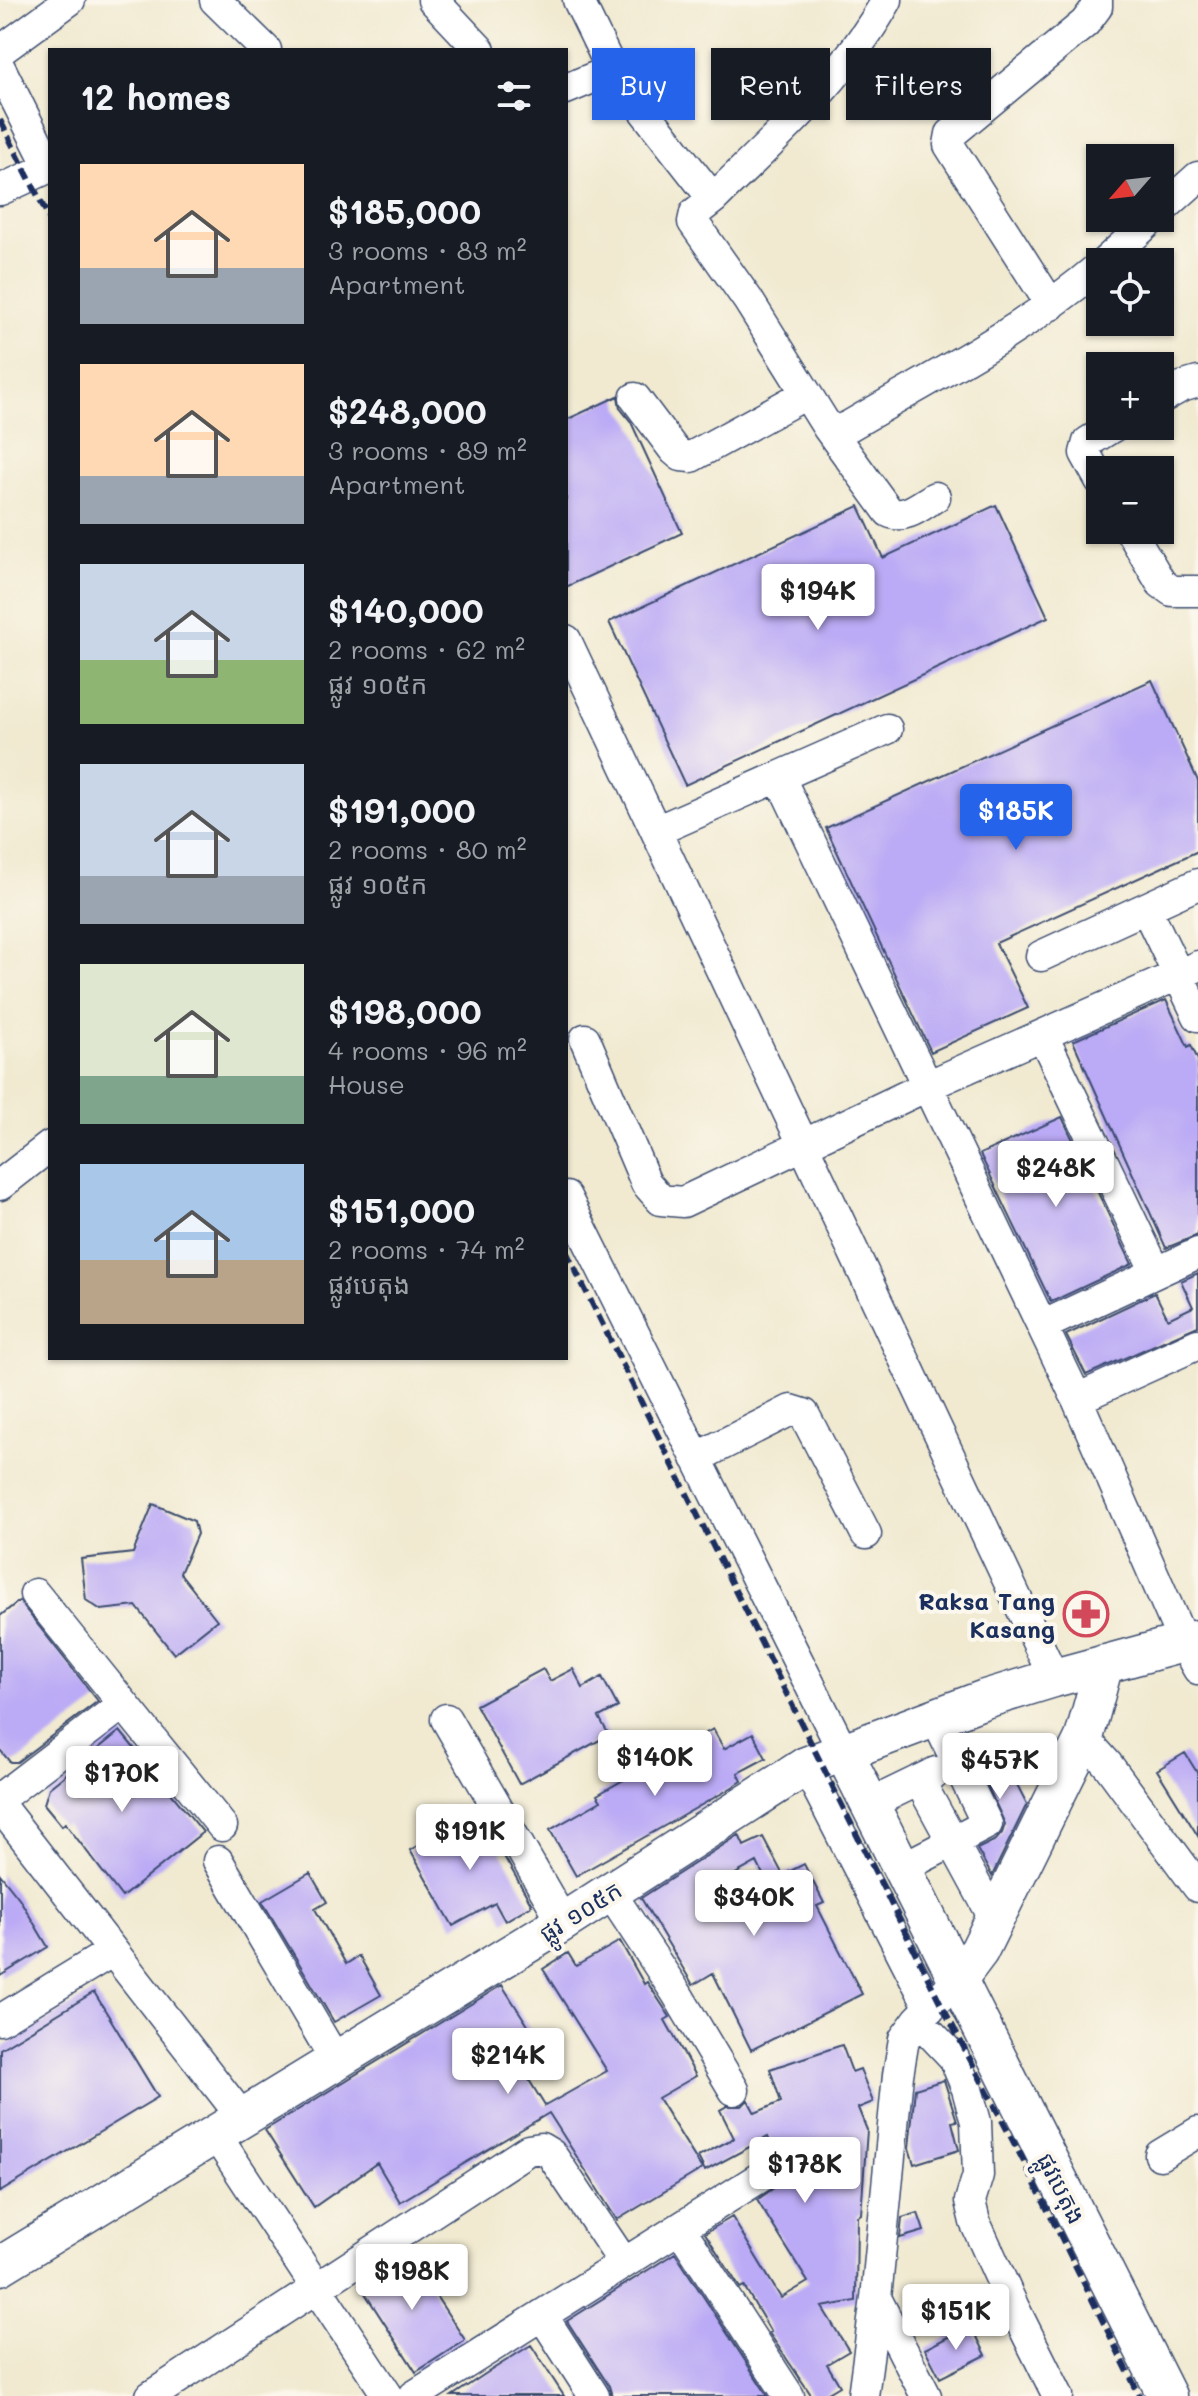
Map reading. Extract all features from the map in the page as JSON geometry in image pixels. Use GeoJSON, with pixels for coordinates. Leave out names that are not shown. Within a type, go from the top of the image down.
{"type":"FeatureCollection","features":[{"type":"Feature","properties":{"kind":"main road","name":"ផ្លូវ ១០៥ក"},"geometry":{"type":"LineString","coordinates":[[0,2266],[563,1922],[806,1766],[935,1717],[1054,1678],[1104,1664],[1193,1651]]}},
{"type":"Feature","properties":{"kind":"main road"},"geometry":{"type":"LineString","coordinates":[[958,1979],[979,1951],[1084,1738],[1104,1664]]}},
{"type":"Feature","properties":{"kind":"main road","name":"ផ្លូវបេតុង"},"geometry":{"type":"LineString","coordinates":[[843,1751],[1167,2396]]}},
{"type":"Feature","properties":{"kind":"street"},"geometry":{"type":"LineString","coordinates":[[0,51],[70,0]]}},
{"type":"Feature","properties":{"kind":"street"},"geometry":{"type":"LineString","coordinates":[[215,0],[264,48]]}},
{"type":"Feature","properties":{"kind":"street"},"geometry":{"type":"LineString","coordinates":[[433,0],[478,48]]}},
{"type":"Feature","properties":{"kind":"street"},"geometry":{"type":"LineString","coordinates":[[578,0],[601,48]]}},
{"type":"Feature","properties":{"kind":"street"},"geometry":{"type":"LineString","coordinates":[[887,0],[865,38],[827,86],[695,213],[693,222],[748,300],[828,428],[889,512],[896,516],[905,514],[935,497]]}},
{"type":"Feature","properties":{"kind":"street"},"geometry":{"type":"LineString","coordinates":[[1051,305],[949,145],[951,134],[1085,23],[1097,7],[1097,0]]}},
{"type":"Feature","properties":{"kind":"street"},"geometry":{"type":"LineString","coordinates":[[0,68],[48,163]]}},
{"type":"Feature","properties":{"kind":"street"},"geometry":{"type":"LineString","coordinates":[[568,88],[592,78]]}},
{"type":"Feature","properties":{"kind":"street"},"geometry":{"type":"LineString","coordinates":[[651,120],[713,199]]}},
{"type":"Feature","properties":{"kind":"street"},"geometry":{"type":"LineString","coordinates":[[0,190],[48,168]]}},
{"type":"Feature","properties":{"kind":"street"},"geometry":{"type":"LineString","coordinates":[[1174,198],[1198,177]]}},
{"type":"Feature","properties":{"kind":"street"},"geometry":{"type":"LineString","coordinates":[[1120,248],[1138,232]]}},
{"type":"Feature","properties":{"kind":"street"},"geometry":{"type":"LineString","coordinates":[[828,428],[839,430],[849,426],[1051,305],[1086,277]]}},
{"type":"Feature","properties":{"kind":"street"},"geometry":{"type":"LineString","coordinates":[[1174,391],[1198,382]]}},
{"type":"Feature","properties":{"kind":"street"},"geometry":{"type":"LineString","coordinates":[[635,398],[674,450],[681,456],[691,457],[806,394]]}},
{"type":"Feature","properties":{"kind":"street"},"geometry":{"type":"LineString","coordinates":[[1138,544],[1161,583],[1172,591],[1198,591]]}},
{"type":"Feature","properties":{"kind":"street"},"geometry":{"type":"LineString","coordinates":[[568,644],[1054,1678]]}},
{"type":"Feature","properties":{"kind":"street"},"geometry":{"type":"LineString","coordinates":[[656,831],[887,729]]}},
{"type":"Feature","properties":{"kind":"street"},"geometry":{"type":"LineString","coordinates":[[780,778],[1077,1399],[1193,1651]]}},
{"type":"Feature","properties":{"kind":"street"},"geometry":{"type":"LineString","coordinates":[[1041,956],[1198,884]]}},
{"type":"Feature","properties":{"kind":"street"},"geometry":{"type":"LineString","coordinates":[[1146,908],[1188,971],[1198,1016]]}},
{"type":"Feature","properties":{"kind":"street"},"geometry":{"type":"LineString","coordinates":[[585,1039],[646,1183],[661,1200],[683,1202],[927,1086],[1188,971]]}},
{"type":"Feature","properties":{"kind":"street"},"geometry":{"type":"LineString","coordinates":[[1043,1036],[1156,1272]]}},
{"type":"Feature","properties":{"kind":"street"},"geometry":{"type":"LineString","coordinates":[[0,1185],[48,1148]]}},
{"type":"Feature","properties":{"kind":"street"},"geometry":{"type":"LineString","coordinates":[[568,1201],[843,1751]]}},
{"type":"Feature","properties":{"kind":"street"},"geometry":{"type":"LineString","coordinates":[[1042,1326],[1198,1253]]}},
{"type":"Feature","properties":{"kind":"street"},"geometry":{"type":"LineString","coordinates":[[1077,1399],[1195,1352]]}},
{"type":"Feature","properties":{"kind":"street"},"geometry":{"type":"LineString","coordinates":[[696,1458],[791,1410],[804,1414],[866,1534]]}},
{"type":"Feature","properties":{"kind":"street"},"geometry":{"type":"LineString","coordinates":[[35,1594],[222,1826]]}},
{"type":"Feature","properties":{"kind":"street"},"geometry":{"type":"LineString","coordinates":[[0,1798],[123,1704]]}},
{"type":"Feature","properties":{"kind":"street"},"geometry":{"type":"LineString","coordinates":[[902,1868],[987,1824],[935,1717]]}},
{"type":"Feature","properties":{"kind":"street"},"geometry":{"type":"LineString","coordinates":[[446,1719],[563,1922]]}},
{"type":"Feature","properties":{"kind":"street"},"geometry":{"type":"LineString","coordinates":[[1084,1738],[1108,1765],[1198,1887]]}},
{"type":"Feature","properties":{"kind":"street"},"geometry":{"type":"LineString","coordinates":[[870,1804],[957,1762]]}},
{"type":"Feature","properties":{"kind":"street"},"geometry":{"type":"LineString","coordinates":[[806,1766],[924,2014],[954,2058],[967,2089],[976,2122],[978,2175],[970,2201],[975,2222],[1058,2396]]}},
{"type":"Feature","properties":{"kind":"street"},"geometry":{"type":"LineString","coordinates":[[919,1780],[995,1920]]}},
{"type":"Feature","properties":{"kind":"street"},"geometry":{"type":"LineString","coordinates":[[0,1806],[113,1951],[229,2125],[317,2289],[388,2396]]}},
{"type":"Feature","properties":{"kind":"street"},"geometry":{"type":"LineString","coordinates":[[218,1861],[336,2061]]}},
{"type":"Feature","properties":{"kind":"street"},"geometry":{"type":"LineString","coordinates":[[610,1892],[677,1994],[734,2090]]}},
{"type":"Feature","properties":{"kind":"street"},"geometry":{"type":"LineString","coordinates":[[0,2020],[113,1951]]}},
{"type":"Feature","properties":{"kind":"street"},"geometry":{"type":"LineString","coordinates":[[863,2396],[904,2039],[958,1979]]}},
{"type":"Feature","properties":{"kind":"street"},"geometry":{"type":"LineString","coordinates":[[1160,2155],[1198,2132]]}},
{"type":"Feature","properties":{"kind":"street"},"geometry":{"type":"LineString","coordinates":[[151,2396],[528,2150],[541,2148],[551,2154],[624,2263]]}},
{"type":"Feature","properties":{"kind":"street"},"geometry":{"type":"LineString","coordinates":[[414,2396],[770,2171]]}},
{"type":"Feature","properties":{"kind":"street"},"geometry":{"type":"LineString","coordinates":[[680,2228],[789,2396]]}},
{"type":"Feature","properties":{"kind":"street"},"geometry":{"type":"LineString","coordinates":[[876,2298],[926,2396]]}},
{"type":"Feature","properties":{"kind":"street"},"geometry":{"type":"LineString","coordinates":[[542,2315],[594,2396]]}},
{"type":"Feature","properties":{"kind":"building"},"geometry":{"type":"Polygon","coordinates":[[[618,396],[620,408],[631,422],[682,533],[568,586],[568,419],[618,396]]]}},
{"type":"Feature","properties":{"kind":"building"},"geometry":{"type":"Polygon","coordinates":[[[996,505],[1048,617],[685,785],[609,622],[859,506],[883,558],[996,505]]]}},
{"type":"Feature","properties":{"kind":"building"},"geometry":{"type":"Polygon","coordinates":[[[1152,680],[1198,781],[1198,851],[996,943],[1028,1008],[931,1052],[826,828],[1152,680]]]}},
{"type":"Feature","properties":{"kind":"building"},"geometry":{"type":"Polygon","coordinates":[[[1166,1000],[1188,1047],[1191,1045],[1198,1060],[1198,1235],[1166,1248],[1073,1041],[1166,1000]]]}},
{"type":"Feature","properties":{"kind":"building"},"geometry":{"type":"Polygon","coordinates":[[[1062,1117],[1132,1264],[1051,1302],[980,1154],[1062,1117]]]}},
{"type":"Feature","properties":{"kind":"building"},"geometry":{"type":"Polygon","coordinates":[[[1198,1273],[1198,1326],[1086,1375],[1066,1335],[1155,1293],[1168,1319],[1193,1307],[1181,1281],[1198,1273]]]}},
{"type":"Feature","properties":{"kind":"building"},"geometry":{"type":"Polygon","coordinates":[[[153,1504],[194,1521],[197,1534],[180,1573],[217,1620],[174,1654],[136,1606],[101,1610],[86,1600],[81,1559],[133,1553],[153,1504]]]}},
{"type":"Feature","properties":{"kind":"building"},"geometry":{"type":"Polygon","coordinates":[[[19,1601],[98,1701],[17,1762],[10,1762],[0,1750],[0,1616],[19,1601]]]}},
{"type":"Feature","properties":{"kind":"building"},"geometry":{"type":"Polygon","coordinates":[[[543,1669],[550,1681],[573,1669],[583,1688],[602,1677],[618,1707],[599,1717],[609,1735],[519,1784],[476,1705],[543,1669]]]}},
{"type":"Feature","properties":{"kind":"building"},"geometry":{"type":"Polygon","coordinates":[[[713,1729],[724,1749],[753,1733],[766,1758],[738,1773],[742,1781],[726,1791],[576,1876],[550,1830],[601,1801],[597,1795],[713,1729]]]}},
{"type":"Feature","properties":{"kind":"building"},"geometry":{"type":"Polygon","coordinates":[[[120,1731],[203,1832],[122,1897],[65,1823],[62,1826],[44,1804],[49,1788],[120,1731]]]}},
{"type":"Feature","properties":{"kind":"building"},"geometry":{"type":"Polygon","coordinates":[[[995,1742],[1027,1804],[992,1876],[977,1849],[996,1840],[1005,1824],[973,1754],[995,1742]]]}},
{"type":"Feature","properties":{"kind":"building"},"geometry":{"type":"Polygon","coordinates":[[[1185,1753],[1198,1774],[1198,1836],[1157,1770],[1185,1753]]]}},
{"type":"Feature","properties":{"kind":"building"},"geometry":{"type":"Polygon","coordinates":[[[478,1811],[532,1905],[505,1921],[495,1903],[453,1926],[410,1850],[478,1811]]]}},
{"type":"Feature","properties":{"kind":"building"},"geometry":{"type":"Polygon","coordinates":[[[739,1835],[744,1846],[763,1837],[783,1875],[804,1864],[824,1903],[817,1906],[862,1994],[751,2050],[713,1973],[693,1985],[641,1898],[739,1835]],[[757,1862],[723,1881],[738,1908],[771,1891],[757,1862]]]}},
{"type":"Feature","properties":{"kind":"building"},"geometry":{"type":"Polygon","coordinates":[[[310,1873],[327,1902],[315,1909],[346,1964],[359,1956],[381,1995],[334,2022],[262,1901],[310,1873]]]}},
{"type":"Feature","properties":{"kind":"building"},"geometry":{"type":"Polygon","coordinates":[[[0,1874],[19,1898],[48,1947],[0,1976],[0,1874]]]}},
{"type":"Feature","properties":{"kind":"building"},"geometry":{"type":"Polygon","coordinates":[[[620,1941],[644,1984],[647,1982],[670,2017],[665,2020],[696,2076],[658,2098],[702,2169],[617,2220],[549,2113],[400,2202],[377,2163],[314,2207],[265,2130],[502,1985],[550,2060],[526,2075],[545,2106],[607,2071],[543,1969],[568,1953],[576,1966],[620,1941]]]}},
{"type":"Feature","properties":{"kind":"building"},"geometry":{"type":"Polygon","coordinates":[[[94,1992],[158,2097],[0,2192],[0,2049],[94,1992]]]}},
{"type":"Feature","properties":{"kind":"building"},"geometry":{"type":"Polygon","coordinates":[[[842,2045],[852,2072],[860,2069],[873,2102],[858,2108],[867,2130],[861,2214],[857,2216],[856,2301],[822,2307],[849,2351],[827,2364],[840,2386],[823,2396],[812,2396],[769,2333],[744,2286],[740,2288],[705,2233],[732,2217],[781,2298],[808,2282],[757,2200],[785,2180],[788,2171],[786,2162],[776,2154],[768,2137],[705,2171],[698,2157],[734,2138],[720,2110],[727,2106],[742,2106],[748,2100],[755,2113],[781,2102],[770,2069],[842,2045]]]}},
{"type":"Feature","properties":{"kind":"building"},"geometry":{"type":"Polygon","coordinates":[[[944,2080],[957,2121],[952,2122],[959,2150],[914,2164],[909,2148],[915,2089],[944,2080]]]}},
{"type":"Feature","properties":{"kind":"building"},"geometry":{"type":"Polygon","coordinates":[[[918,2213],[924,2231],[900,2238],[902,2218],[918,2213]]]}},
{"type":"Feature","properties":{"kind":"building"},"geometry":{"type":"Polygon","coordinates":[[[407,2252],[465,2340],[416,2372],[359,2284],[407,2252]]]}},
{"type":"Feature","properties":{"kind":"building"},"geometry":{"type":"Polygon","coordinates":[[[675,2253],[768,2396],[612,2396],[609,2386],[567,2321],[675,2253]]]}},
{"type":"Feature","properties":{"kind":"building"},"geometry":{"type":"Polygon","coordinates":[[[971,2325],[986,2355],[940,2378],[925,2349],[971,2325]]]}},
{"type":"Feature","properties":{"kind":"building"},"geometry":{"type":"Polygon","coordinates":[[[531,2345],[564,2396],[452,2396],[485,2374],[531,2345]]]}},
{"type":"Feature","properties":{"kind":"railway"},"geometry":{"type":"LineString","coordinates":[[0,120],[48,216]]}},
{"type":"Feature","properties":{"kind":"railway"},"geometry":{"type":"LineString","coordinates":[[568,1255],[1140,2396]]}},
{"type":"Feature","properties":{"kind":"place","name":"Raksa Tang Kasang"},"geometry":{"type":"Point","coordinates":[1086,1614]}}]}
